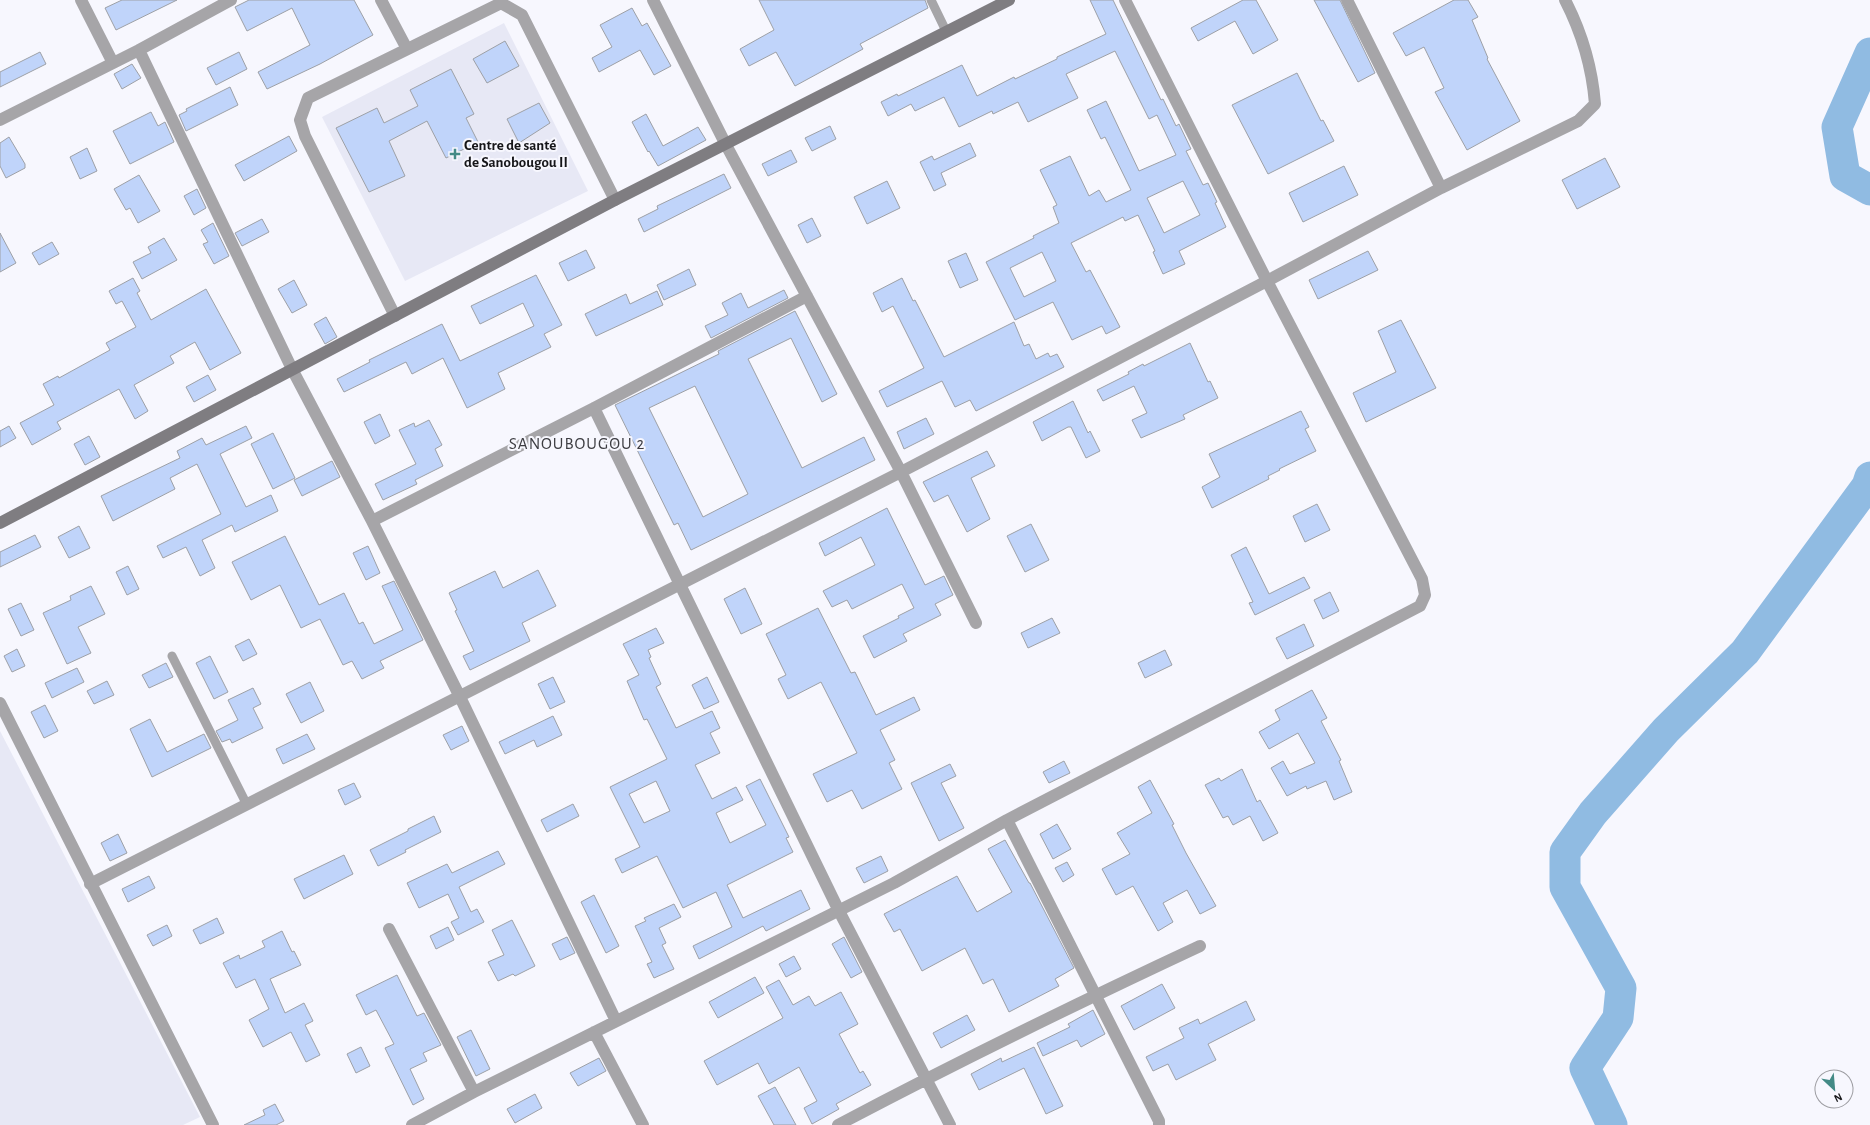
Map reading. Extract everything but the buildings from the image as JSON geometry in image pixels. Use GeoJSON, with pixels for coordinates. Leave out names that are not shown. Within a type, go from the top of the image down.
{"type":"FeatureCollection","features":[{"type":"Feature","properties":{"kind":"main road"},"geometry":{"type":"LineString","coordinates":[[0,523],[615,200],[1009,0]]}},
{"type":"Feature","properties":{"kind":"street"},"geometry":{"type":"LineString","coordinates":[[81,0],[113,63]]}},
{"type":"Feature","properties":{"kind":"street"},"geometry":{"type":"LineString","coordinates":[[0,120],[139,50],[231,0]]}},
{"type":"Feature","properties":{"kind":"street"},"geometry":{"type":"LineString","coordinates":[[381,0],[407,49]]}},
{"type":"Feature","properties":{"kind":"street"},"geometry":{"type":"LineString","coordinates":[[653,0],[725,143],[901,472],[976,623]]}},
{"type":"Feature","properties":{"kind":"street"},"geometry":{"type":"LineString","coordinates":[[412,1125],[474,1092],[894,883],[1007,820],[1420,606],[1425,595],[1422,579],[1267,281],[1125,0]]}},
{"type":"Feature","properties":{"kind":"street"},"geometry":{"type":"LineString","coordinates":[[1347,0],[1441,188]]}},
{"type":"Feature","properties":{"kind":"street"},"geometry":{"type":"LineString","coordinates":[[90,884],[901,472],[1267,281],[1441,188],[1578,121],[1595,104],[1593,80],[1578,24],[1565,0]]}},
{"type":"Feature","properties":{"kind":"street"},"geometry":{"type":"LineString","coordinates":[[394,316],[305,136],[300,120],[308,98],[501,3],[522,15],[615,200]]}},
{"type":"Feature","properties":{"kind":"street"},"geometry":{"type":"LineString","coordinates":[[139,50],[292,369],[372,521],[460,697],[616,1021]]}},
{"type":"Feature","properties":{"kind":"street"},"geometry":{"type":"LineString","coordinates":[[372,521],[594,408],[807,296]]}},
{"type":"Feature","properties":{"kind":"street"},"geometry":{"type":"LineString","coordinates":[[594,408],[839,911],[950,1125]]}},
{"type":"Feature","properties":{"kind":"street"},"geometry":{"type":"LineString","coordinates":[[0,703],[90,884],[213,1125]]}},
{"type":"Feature","properties":{"kind":"street"},"geometry":{"type":"LineString","coordinates":[[1007,820],[1160,1125]]}},
{"type":"Feature","properties":{"kind":"street"},"geometry":{"type":"LineString","coordinates":[[389,929],[474,1092]]}},
{"type":"Feature","properties":{"kind":"street"},"geometry":{"type":"LineString","coordinates":[[838,1125],[926,1078],[1095,995],[1200,946]]}},
{"type":"Feature","properties":{"kind":"street"},"geometry":{"type":"LineString","coordinates":[[594,1032],[643,1125]]}},
{"type":"Feature","properties":{"kind":"lane"},"geometry":{"type":"LineString","coordinates":[[930,0],[946,31]]}},
{"type":"Feature","properties":{"kind":"lane"},"geometry":{"type":"LineString","coordinates":[[172,656],[247,805]]}},
{"type":"Feature","properties":{"kind":"shaded area","name":"Centre de santé de Sanobougou II"},"geometry":{"type":"Polygon","coordinates":[[[504,23],[588,191],[405,281],[322,117],[504,23]]]}},
{"type":"Feature","properties":{"kind":"shaded area"},"geometry":{"type":"Polygon","coordinates":[[[0,731],[200,1117],[183,1125],[0,1125],[0,731]]]}},
{"type":"Feature","properties":{"kind":"waterway"},"geometry":{"type":"LineString","coordinates":[[1870,53],[1837,127],[1845,176],[1870,190]]}},
{"type":"Feature","properties":{"kind":"waterway"},"geometry":{"type":"LineString","coordinates":[[1612,1125],[1585,1068],[1618,1018],[1621,988],[1565,887],[1565,852],[1593,813],[1666,730],[1745,652],[1867,486],[1870,477]]}},
{"type":"Feature","properties":{"kind":"place","name":"Centre de santé de Sanobougou II"},"geometry":{"type":"Point","coordinates":[455,154]}},
{"type":"Feature","properties":{"kind":"district","name":"SANOUBOUGOU 2"},"geometry":{"type":"Point","coordinates":[577,443]}}]}
